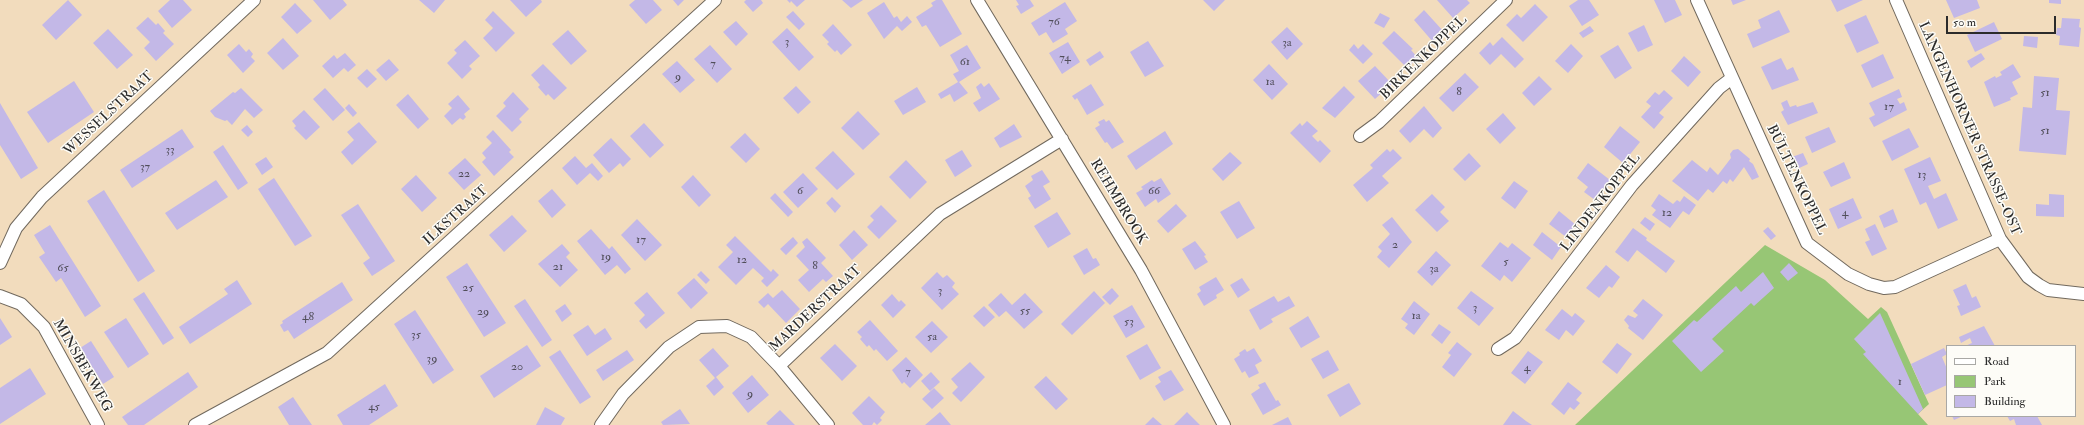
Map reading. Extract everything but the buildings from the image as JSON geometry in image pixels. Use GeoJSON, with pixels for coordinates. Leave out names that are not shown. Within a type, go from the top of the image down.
{"type":"FeatureCollection","features":[{"type":"Feature","properties":{"kind":"street","name":"WESSELSTRAAT"},"geometry":{"type":"LineString","coordinates":[[0,263],[16,228],[42,197],[254,0]]}},
{"type":"Feature","properties":{"kind":"street","name":"ILKSTRAAT"},"geometry":{"type":"LineString","coordinates":[[195,425],[327,353],[715,0]]}},
{"type":"Feature","properties":{"kind":"street","name":"REHMBROOK"},"geometry":{"type":"LineString","coordinates":[[977,0],[1141,270],[1224,425]]}},
{"type":"Feature","properties":{"kind":"street","name":"BIRKENKOPPEL"},"geometry":{"type":"LineString","coordinates":[[1360,136],[1379,122],[1506,0]]}},
{"type":"Feature","properties":{"kind":"street","name":"BÜLTENKOPPEL"},"geometry":{"type":"LineString","coordinates":[[1697,0],[1807,243],[1848,274],[1869,284],[1884,288],[1895,287],[2000,239]]}},
{"type":"Feature","properties":{"kind":"street","name":"LANGENHORNER STRASSE-OST"},"geometry":{"type":"LineString","coordinates":[[1896,0],[2000,239],[2028,277],[2039,286],[2048,290],[2084,294]]}},
{"type":"Feature","properties":{"kind":"street","name":"LINDENKOPPEL"},"geometry":{"type":"LineString","coordinates":[[1498,349],[1515,338],[1632,185],[1719,88],[1732,78]]}},
{"type":"Feature","properties":{"kind":"street","name":"MARDERSTRAAT"},"geometry":{"type":"LineString","coordinates":[[601,425],[623,394],[669,347],[699,327],[727,326],[745,334],[751,337],[779,366],[940,214],[1062,139]]}},
{"type":"Feature","properties":{"kind":"street","name":"MINSBEKWEG"},"geometry":{"type":"LineString","coordinates":[[0,296],[21,304],[44,327],[98,425]]}},
{"type":"Feature","properties":{"kind":"street"},"geometry":{"type":"LineString","coordinates":[[779,366],[828,425]]}},
{"type":"Feature","properties":{"kind":"green space"},"geometry":{"type":"Polygon","coordinates":[[[1765,245],[1825,280],[1868,319],[1881,307],[1887,312],[1929,404],[1918,414],[1928,425],[1575,425],[1765,245]]]}}]}
